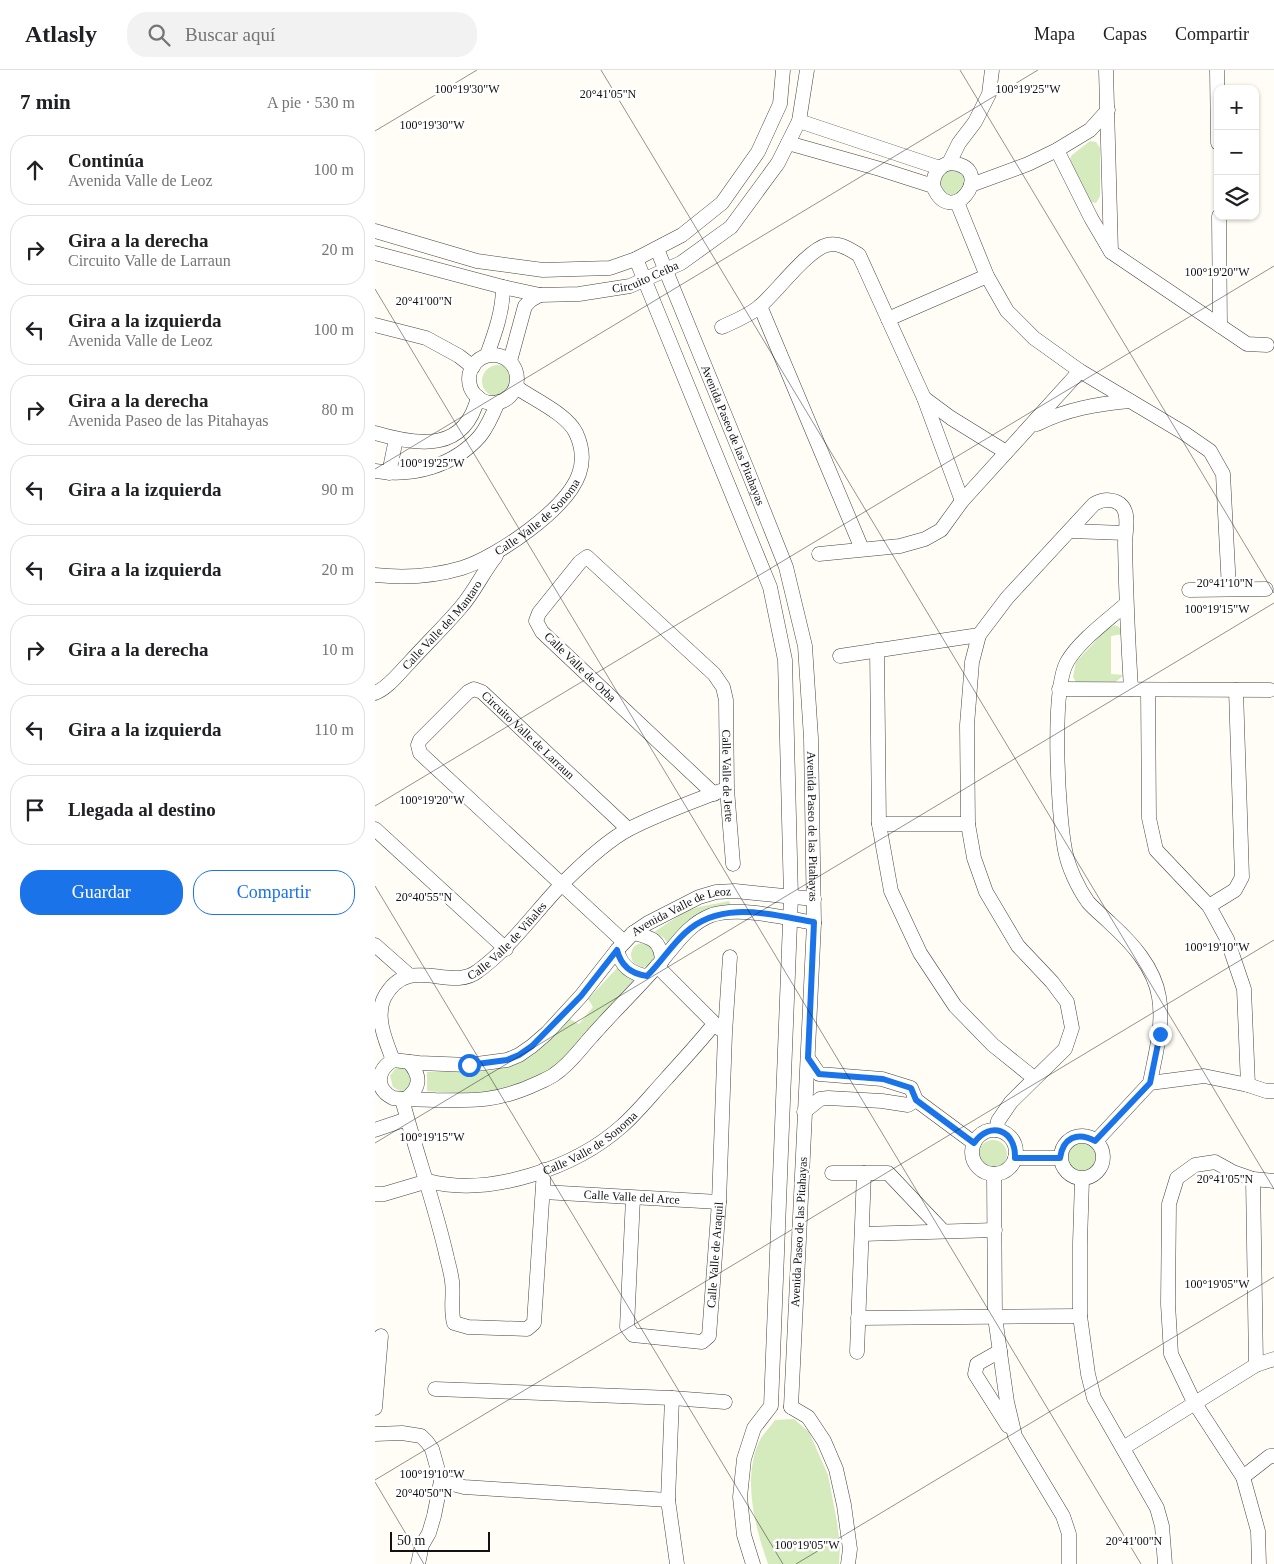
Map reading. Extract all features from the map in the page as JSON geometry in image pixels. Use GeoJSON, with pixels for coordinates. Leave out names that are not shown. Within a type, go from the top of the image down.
{"type":"FeatureCollection","features":[{"type":"Feature","properties":{"kind":"street","name":"Circuito Ceiba"},"geometry":{"type":"LineString","coordinates":[[375,230],[477,261],[543,270],[610,268],[636,259],[682,235],[722,203],[758,152],[780,104],[783,70]]}},
{"type":"Feature","properties":{"kind":"street","name":"Circuito Ceiba"},"geometry":{"type":"LineString","coordinates":[[375,253],[540,295],[579,294],[630,286],[681,263],[731,227],[778,163],[799,121],[807,70]]}},
{"type":"Feature","properties":{"kind":"street"},"geometry":{"type":"LineString","coordinates":[[799,121],[885,149],[944,165],[956,163],[963,166],[971,178],[971,185],[969,192],[957,202],[949,202],[936,194],[933,178],[936,171],[944,165],[975,122],[989,94],[992,70]]}},
{"type":"Feature","properties":{"kind":"street"},"geometry":{"type":"LineString","coordinates":[[1107,70],[1111,252]]}},
{"type":"Feature","properties":{"kind":"street"},"geometry":{"type":"LineString","coordinates":[[1217,70],[1218,130]]}},
{"type":"Feature","properties":{"kind":"street"},"geometry":{"type":"LineString","coordinates":[[971,185],[1028,164],[1057,150],[1090,130],[1108,110]]}},
{"type":"Feature","properties":{"kind":"street"},"geometry":{"type":"LineString","coordinates":[[788,143],[933,186]]}},
{"type":"Feature","properties":{"kind":"street"},"geometry":{"type":"LineString","coordinates":[[880,169],[885,149]]}},
{"type":"Feature","properties":{"kind":"street"},"geometry":{"type":"LineString","coordinates":[[1057,150],[1091,218],[1111,252],[1247,344],[1267,345]]}},
{"type":"Feature","properties":{"kind":"street"},"geometry":{"type":"LineString","coordinates":[[957,202],[987,276],[1007,310],[1034,338],[1080,371],[1184,433],[1210,451],[1223,474],[1229,590]]}},
{"type":"Feature","properties":{"kind":"street"},"geometry":{"type":"LineString","coordinates":[[1219,220],[1220,326]]}},
{"type":"Feature","properties":{"kind":"street"},"geometry":{"type":"LineString","coordinates":[[722,327],[749,315],[761,306],[809,256],[827,245],[844,246],[859,255],[924,398],[962,501]]}},
{"type":"Feature","properties":{"kind":"street","name":"Avenida Paseo de las Pitahayas"},"geometry":{"type":"LineString","coordinates":[[657,249],[786,567],[805,646],[811,738],[814,922],[791,1407]]}},
{"type":"Feature","properties":{"kind":"street","name":"Avenida Paseo de las Pitahayas"},"geometry":{"type":"LineString","coordinates":[[636,259],[770,587],[785,660],[791,897],[771,1406]]}},
{"type":"Feature","properties":{"kind":"street"},"geometry":{"type":"LineString","coordinates":[[888,319],[987,276]]}},
{"type":"Feature","properties":{"kind":"street"},"geometry":{"type":"LineString","coordinates":[[487,355],[497,330],[503,304],[503,287]]}},
{"type":"Feature","properties":{"kind":"street"},"geometry":{"type":"LineString","coordinates":[[510,362],[525,306],[540,295]]}},
{"type":"Feature","properties":{"kind":"street"},"geometry":{"type":"LineString","coordinates":[[761,306],[862,549]]}},
{"type":"Feature","properties":{"kind":"street"},"geometry":{"type":"LineString","coordinates":[[375,325],[426,338],[459,356],[473,367]]}},
{"type":"Feature","properties":{"kind":"street"},"geometry":{"type":"LineString","coordinates":[[487,355],[495,355],[503,357],[510,362],[517,374],[515,387],[511,395],[498,402],[489,402],[478,397],[471,385],[470,375],[473,367],[479,360],[487,355]]}},
{"type":"Feature","properties":{"kind":"street"},"geometry":{"type":"LineString","coordinates":[[819,554],[900,546],[925,539],[941,530],[962,501],[1080,371]]}},
{"type":"Feature","properties":{"kind":"street","name":"Calle Valle de Sonoma"},"geometry":{"type":"LineString","coordinates":[[375,575],[420,576],[461,568],[480,561],[526,532],[569,493],[579,474],[583,456],[575,432],[565,419],[515,387]]}},
{"type":"Feature","properties":{"kind":"street"},"geometry":{"type":"LineString","coordinates":[[375,433],[396,439],[443,440],[456,435],[467,424],[475,410],[478,397]]}},
{"type":"Feature","properties":{"kind":"street"},"geometry":{"type":"LineString","coordinates":[[924,398],[951,418],[1006,452]]}},
{"type":"Feature","properties":{"kind":"street"},"geometry":{"type":"LineString","coordinates":[[1029,427],[1055,414],[1098,404],[1130,401]]}},
{"type":"Feature","properties":{"kind":"street"},"geometry":{"type":"LineString","coordinates":[[375,471],[412,473],[438,466],[469,446],[479,436],[490,420],[498,402]]}},
{"type":"Feature","properties":{"kind":"street"},"geometry":{"type":"LineString","coordinates":[[389,473],[396,439]]}},
{"type":"Feature","properties":{"kind":"street"},"geometry":{"type":"LineString","coordinates":[[728,484],[749,474]]}},
{"type":"Feature","properties":{"kind":"street"},"geometry":{"type":"LineString","coordinates":[[997,1130],[998,1121],[1011,1102],[1065,1049],[1072,1028],[1067,1002],[1052,982],[1018,946],[986,892],[974,858],[968,824],[967,725],[972,662],[979,636],[1007,598],[1094,504],[1102,500],[1111,500],[1122,506],[1127,516],[1125,533],[1126,604],[1131,689]]}},
{"type":"Feature","properties":{"kind":"street"},"geometry":{"type":"LineString","coordinates":[[1071,530],[1125,533]]}},
{"type":"Feature","properties":{"kind":"street","name":"Calle Valle del Mantaro"},"geometry":{"type":"LineString","coordinates":[[378,697],[380,691],[462,606],[479,582],[485,569],[501,549]]}},
{"type":"Feature","properties":{"kind":"street","name":"Calle Valle de Orba"},"geometry":{"type":"LineString","coordinates":[[720,791],[542,632],[536,620],[539,613],[580,562],[587,557],[714,674],[723,687]]}},
{"type":"Feature","properties":{"kind":"street"},"geometry":{"type":"LineString","coordinates":[[1189,590],[1266,589]]}},
{"type":"Feature","properties":{"kind":"street"},"geometry":{"type":"LineString","coordinates":[[1095,1141],[1150,1083],[1160,1034],[1159,997],[1149,966],[1123,934],[1089,902],[1075,878],[1065,852],[1061,821],[1058,757],[1059,689],[1067,663],[1087,638],[1126,604]]}},
{"type":"Feature","properties":{"kind":"street"},"geometry":{"type":"LineString","coordinates":[[840,656],[979,636]]}},
{"type":"Feature","properties":{"kind":"street"},"geometry":{"type":"LineString","coordinates":[[877,650],[879,824],[891,891],[919,953],[955,1006],[993,1045],[1034,1078]]}},
{"type":"Feature","properties":{"kind":"street","name":"Calle Valle de Jerte"},"geometry":{"type":"LineString","coordinates":[[723,687],[726,700],[720,791],[733,864]]}},
{"type":"Feature","properties":{"kind":"street","name":"Circuito Valle de Larraun"},"geometry":{"type":"LineString","coordinates":[[625,942],[619,958],[624,966],[631,972],[639,975],[655,968],[661,952],[658,944],[652,939],[625,942],[420,752],[418,745],[474,688],[482,692],[628,829]]}},
{"type":"Feature","properties":{"kind":"street"},"geometry":{"type":"LineString","coordinates":[[1059,689],[1271,690]]}},
{"type":"Feature","properties":{"kind":"street"},"geometry":{"type":"LineString","coordinates":[[1149,690],[1149,818],[1156,850],[1209,906],[1227,939],[1244,989],[1248,1084]]}},
{"type":"Feature","properties":{"kind":"street"},"geometry":{"type":"LineString","coordinates":[[1209,906],[1235,890],[1242,877],[1236,690]]}},
{"type":"Feature","properties":{"kind":"street","name":"Calle Valle de Viñales"},"geometry":{"type":"LineString","coordinates":[[409,975],[466,977],[477,972],[506,949],[563,884],[606,844],[628,829],[671,809],[720,791]]}},
{"type":"Feature","properties":{"kind":"street"},"geometry":{"type":"LineString","coordinates":[[879,824],[968,824]]}},
{"type":"Feature","properties":{"kind":"street"},"geometry":{"type":"LineString","coordinates":[[375,828],[506,949]]}},
{"type":"Feature","properties":{"kind":"street"},"geometry":{"type":"LineString","coordinates":[[732,911],[735,891]]}},
{"type":"Feature","properties":{"kind":"street","name":"Avenida Valle de Leoz"},"geometry":{"type":"LineString","coordinates":[[393,1060],[469,1065],[507,1060],[519,1055],[547,1033],[581,996],[625,942],[662,915],[699,897],[716,892],[735,891],[814,899]]}},
{"type":"Feature","properties":{"kind":"street","name":"Avenida Valle de Leoz"},"geometry":{"type":"LineString","coordinates":[[404,1099],[467,1101],[492,1099],[526,1088],[555,1075],[575,1057],[687,931],[712,915],[732,911],[814,922]]}},
{"type":"Feature","properties":{"kind":"street"},"geometry":{"type":"LineString","coordinates":[[375,945],[409,975],[395,984],[383,999],[379,1013],[393,1060],[381,1070],[379,1076],[379,1084],[386,1095],[404,1099],[413,1093],[418,1077],[415,1068],[409,1062]]}},
{"type":"Feature","properties":{"kind":"street","name":"Calle Valle de Araquil"},"geometry":{"type":"LineString","coordinates":[[633,1198],[627,1327],[633,1335],[702,1342],[709,1336],[719,1202],[725,1033],[731,957]]}},
{"type":"Feature","properties":{"kind":"street","name":"Circuito Valle de Larraun"},"geometry":{"type":"LineString","coordinates":[[655,968],[725,1033]]}},
{"type":"Feature","properties":{"kind":"street","name":"Calle Valle de Sonoma"},"geometry":{"type":"LineString","coordinates":[[428,1181],[441,1185],[500,1183],[544,1170],[602,1142],[623,1126],[714,1024]]}},
{"type":"Feature","properties":{"kind":"street"},"geometry":{"type":"LineString","coordinates":[[808,1058],[819,1074],[883,1079],[911,1088],[916,1100],[974,1143]]}},
{"type":"Feature","properties":{"kind":"street"},"geometry":{"type":"LineString","coordinates":[[1150,1083],[1204,1076],[1248,1084],[1266,1091],[1274,1091]]}},
{"type":"Feature","properties":{"kind":"street"},"geometry":{"type":"LineString","coordinates":[[882,1101],[883,1079]]}},
{"type":"Feature","properties":{"kind":"street"},"geometry":{"type":"LineString","coordinates":[[805,1112],[821,1099],[828,1098],[882,1101],[908,1105],[916,1100]]}},
{"type":"Feature","properties":{"kind":"street"},"geometry":{"type":"LineString","coordinates":[[404,1099],[407,1119],[416,1151],[428,1181],[452,1281],[452,1315],[454,1323],[468,1327],[527,1330],[534,1323],[544,1170]]}},
{"type":"Feature","properties":{"kind":"street"},"geometry":{"type":"LineString","coordinates":[[375,1130],[407,1119]]}},
{"type":"Feature","properties":{"kind":"street"},"geometry":{"type":"LineString","coordinates":[[997,1130],[1005,1133],[1012,1140],[1015,1148],[1015,1158],[1011,1166],[1005,1171],[994,1174],[982,1170],[976,1165],[972,1150],[979,1135],[987,1131],[997,1130]]}},
{"type":"Feature","properties":{"kind":"street"},"geometry":{"type":"LineString","coordinates":[[1080,1136],[1088,1136],[1095,1141],[1101,1147],[1103,1156],[1098,1172],[1091,1177],[1082,1179],[1074,1177],[1067,1172],[1062,1166],[1060,1158],[1061,1150],[1065,1143],[1071,1138],[1080,1136]]}},
{"type":"Feature","properties":{"kind":"street"},"geometry":{"type":"LineString","coordinates":[[1015,1158],[1060,1158]]}},
{"type":"Feature","properties":{"kind":"street"},"geometry":{"type":"LineString","coordinates":[[1259,1564],[1258,1531],[1243,1477],[1194,1402],[1171,1354],[1168,1304],[1169,1204],[1177,1178],[1195,1165],[1215,1162],[1233,1172],[1253,1179],[1274,1181]]}},
{"type":"Feature","properties":{"kind":"street"},"geometry":{"type":"LineString","coordinates":[[832,1173],[888,1173],[943,1231]]}},
{"type":"Feature","properties":{"kind":"street"},"geometry":{"type":"LineString","coordinates":[[857,1352],[864,1173]]}},
{"type":"Feature","properties":{"kind":"street"},"geometry":{"type":"LineString","coordinates":[[994,1174],[995,1317],[1007,1402],[1015,1436]]}},
{"type":"Feature","properties":{"kind":"street"},"geometry":{"type":"LineString","coordinates":[[1082,1179],[1080,1316],[1088,1374],[1094,1398],[1157,1508],[1162,1526],[1165,1564]]}},
{"type":"Feature","properties":{"kind":"street"},"geometry":{"type":"LineString","coordinates":[[1253,1179],[1257,1365]]}},
{"type":"Feature","properties":{"kind":"street"},"geometry":{"type":"LineString","coordinates":[[375,1194],[384,1194],[428,1181]]}},
{"type":"Feature","properties":{"kind":"street","name":"Calle Valle del Arce"},"geometry":{"type":"LineString","coordinates":[[543,1192],[719,1202]]}},
{"type":"Feature","properties":{"kind":"street"},"geometry":{"type":"LineString","coordinates":[[862,1234],[995,1230]]}},
{"type":"Feature","properties":{"kind":"street"},"geometry":{"type":"LineString","coordinates":[[858,1318],[1080,1316]]}},
{"type":"Feature","properties":{"kind":"street"},"geometry":{"type":"LineString","coordinates":[[375,1408],[381,1336]]}},
{"type":"Feature","properties":{"kind":"street"},"geometry":{"type":"LineString","coordinates":[[1000,1351],[977,1364],[975,1374],[1063,1516],[1069,1534],[1069,1564]]}},
{"type":"Feature","properties":{"kind":"street"},"geometry":{"type":"LineString","coordinates":[[1123,1448],[1194,1402],[1257,1365],[1274,1359]]}},
{"type":"Feature","properties":{"kind":"street"},"geometry":{"type":"LineString","coordinates":[[435,1389],[672,1398],[725,1402]]}},
{"type":"Feature","properties":{"kind":"street"},"geometry":{"type":"LineString","coordinates":[[672,1398],[668,1500],[677,1564]]}},
{"type":"Feature","properties":{"kind":"street"},"geometry":{"type":"LineString","coordinates":[[753,1564],[744,1535],[739,1497],[744,1460],[754,1428],[771,1406],[791,1407],[808,1417],[824,1441],[836,1469],[844,1505],[850,1549],[847,1564]]}},
{"type":"Feature","properties":{"kind":"street"},"geometry":{"type":"LineString","coordinates":[[375,1434],[402,1433],[421,1436],[432,1449],[441,1481],[434,1516],[418,1564]]}},
{"type":"Feature","properties":{"kind":"street"},"geometry":{"type":"LineString","coordinates":[[1243,1477],[1270,1456],[1274,1456]]}},
{"type":"Feature","properties":{"kind":"street"},"geometry":{"type":"LineString","coordinates":[[441,1481],[464,1488],[668,1500]]}},
{"type":"Feature","properties":{"kind":"green space"},"geometry":{"type":"Polygon","coordinates":[[[1090,141],[1096,142],[1100,148],[1100,196],[1096,203],[1090,202],[1085,198],[1070,159],[1072,155],[1090,141]]]}},
{"type":"Feature","properties":{"kind":"green space"},"geometry":{"type":"Polygon","coordinates":[[[952,169],[961,173],[965,182],[961,191],[952,195],[943,191],[939,182],[943,173],[952,169]]]}},
{"type":"Feature","properties":{"kind":"green space"},"geometry":{"type":"Polygon","coordinates":[[[498,365],[504,366],[509,370],[513,375],[513,387],[509,392],[504,396],[498,397],[492,396],[487,392],[483,387],[482,381],[483,375],[487,370],[492,366],[498,365]]]}},
{"type":"Feature","properties":{"kind":"green space"},"geometry":{"type":"Polygon","coordinates":[[[1115,625],[1120,628],[1123,634],[1111,636],[1111,674],[1124,675],[1113,684],[1082,684],[1076,682],[1073,677],[1076,662],[1106,630],[1115,625]]]}},
{"type":"Feature","properties":{"kind":"green space"},"geometry":{"type":"Polygon","coordinates":[[[729,901],[731,906],[669,946],[664,938],[654,932],[686,911],[729,901]]]}},
{"type":"Feature","properties":{"kind":"green space"},"geometry":{"type":"Polygon","coordinates":[[[643,943],[652,946],[655,955],[652,964],[643,967],[634,964],[631,955],[634,946],[643,943]]]}},
{"type":"Feature","properties":{"kind":"green space"},"geometry":{"type":"Polygon","coordinates":[[[620,965],[634,981],[571,1051],[553,1067],[524,1083],[493,1091],[460,1093],[427,1091],[427,1072],[495,1070],[521,1062],[533,1055],[570,1019],[579,1024],[593,1007],[588,999],[620,965]]]}},
{"type":"Feature","properties":{"kind":"green space"},"geometry":{"type":"Polygon","coordinates":[[[406,1067],[414,1076],[408,1090],[400,1091],[393,1087],[390,1076],[395,1069],[406,1067]]]}},
{"type":"Feature","properties":{"kind":"green space"},"geometry":{"type":"Polygon","coordinates":[[[993,1140],[1003,1144],[1007,1154],[1003,1164],[993,1168],[983,1164],[979,1154],[983,1144],[993,1140]]]}},
{"type":"Feature","properties":{"kind":"green space"},"geometry":{"type":"Polygon","coordinates":[[[1082,1143],[1093,1147],[1097,1158],[1093,1169],[1082,1173],[1071,1169],[1067,1158],[1071,1147],[1082,1143]]]}},
{"type":"Feature","properties":{"kind":"green space"},"geometry":{"type":"Polygon","coordinates":[[[794,1419],[809,1432],[828,1475],[840,1546],[839,1564],[768,1564],[763,1550],[752,1501],[752,1469],[755,1453],[761,1438],[775,1420],[794,1419]]]}},
{"type":"Feature","properties":{"kind":"route"},"geometry":{"type":"LineString","coordinates":[[469,1065],[507,1060],[519,1055],[532,1046],[547,1033],[581,996],[617,950],[624,966],[631,972],[647,976],[687,931],[712,915],[732,911],[814,922],[808,1058],[819,1074],[883,1079],[911,1088],[916,1100],[974,1143],[979,1135],[987,1131],[997,1130],[1005,1133],[1012,1140],[1015,1148],[1015,1158],[1060,1158],[1061,1150],[1071,1138],[1088,1136],[1095,1141],[1150,1083],[1160,1034]]}}]}
